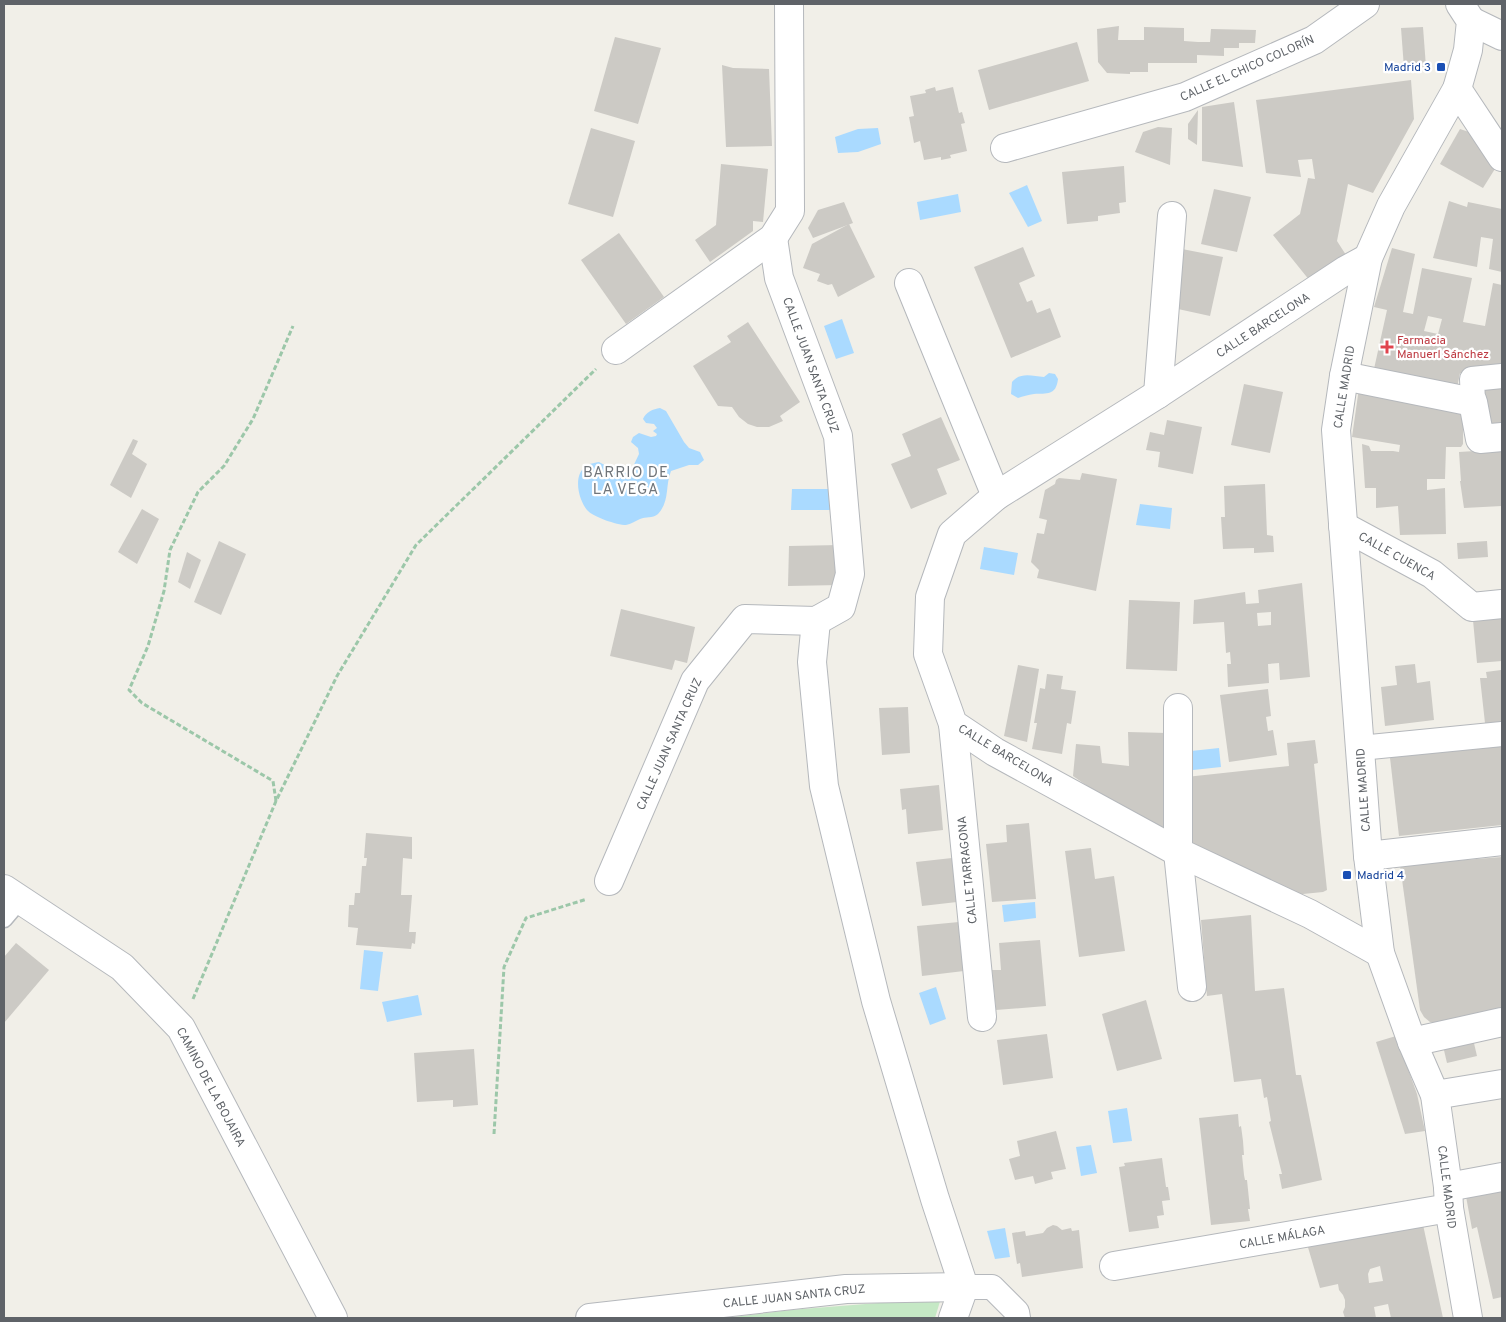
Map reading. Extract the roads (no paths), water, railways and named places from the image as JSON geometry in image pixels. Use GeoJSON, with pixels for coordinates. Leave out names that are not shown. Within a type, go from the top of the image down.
{"type":"FeatureCollection","features":[{"type":"Feature","properties":{"kind":"street"},"geometry":{"type":"LineString","coordinates":[[616,350],[773,238],[790,211],[789,4]]}},
{"type":"Feature","properties":{"kind":"street","name":"CALLE EL CHICO COLORÍN"},"geometry":{"type":"LineString","coordinates":[[1005,148],[1185,97],[1314,40],[1365,4]]}},
{"type":"Feature","properties":{"kind":"street"},"geometry":{"type":"LineString","coordinates":[[1466,12],[1502,36]]}},
{"type":"Feature","properties":{"kind":"street","name":"CALLE MADRID"},"geometry":{"type":"LineString","coordinates":[[1466,12],[1468,50],[1457,89],[1391,206],[1368,258],[1344,376],[1336,430],[1368,856],[1380,952],[1412,1042],[1435,1094],[1448,1197],[1468,1318]]}},
{"type":"Feature","properties":{"kind":"street"},"geometry":{"type":"LineString","coordinates":[[1457,89],[1502,157]]}},
{"type":"Feature","properties":{"kind":"street"},"geometry":{"type":"LineString","coordinates":[[1158,394],[1172,216]]}},
{"type":"Feature","properties":{"kind":"street","name":"CALLE JUAN SANTA CRUZ"},"geometry":{"type":"LineString","coordinates":[[609,881],[695,681],[745,619],[816,621],[842,606],[850,574],[838,436],[779,278],[773,238]]}},
{"type":"Feature","properties":{"kind":"street","name":"CALLE BARCELONA"},"geometry":{"type":"LineString","coordinates":[[1368,258],[1346,270],[1158,394],[996,496],[952,534],[930,597],[928,654],[953,724],[995,752],[1178,852],[1310,914],[1380,952]]}},
{"type":"Feature","properties":{"kind":"street"},"geometry":{"type":"LineString","coordinates":[[909,283],[996,496]]}},
{"type":"Feature","properties":{"kind":"street"},"geometry":{"type":"LineString","coordinates":[[1344,376],[1473,402]]}},
{"type":"Feature","properties":{"kind":"street"},"geometry":{"type":"LineString","coordinates":[[1502,376],[1472,379],[1473,402],[1480,438],[1502,437]]}},
{"type":"Feature","properties":{"kind":"street","name":"CALLE CUENCA"},"geometry":{"type":"LineString","coordinates":[[1343,526],[1432,574],[1472,606],[1502,604]]}},
{"type":"Feature","properties":{"kind":"street"},"geometry":{"type":"LineString","coordinates":[[816,621],[812,662],[824,786],[876,1001],[935,1199],[964,1287],[953,1318]]}},
{"type":"Feature","properties":{"kind":"street"},"geometry":{"type":"LineString","coordinates":[[1178,708],[1178,852],[1192,987]]}},
{"type":"Feature","properties":{"kind":"street","name":"CALLE TARRAGONA"},"geometry":{"type":"LineString","coordinates":[[953,724],[982,1017]]}},
{"type":"Feature","properties":{"kind":"street"},"geometry":{"type":"LineString","coordinates":[[1360,748],[1502,734]]}},
{"type":"Feature","properties":{"kind":"street"},"geometry":{"type":"LineString","coordinates":[[1368,856],[1502,841]]}},
{"type":"Feature","properties":{"kind":"street","name":"CAMINO DE LA BOJAIRA"},"geometry":{"type":"LineString","coordinates":[[10,902],[122,967],[181,1028],[333,1318]]}},
{"type":"Feature","properties":{"kind":"street"},"geometry":{"type":"LineString","coordinates":[[1412,1042],[1502,1022]]}},
{"type":"Feature","properties":{"kind":"street"},"geometry":{"type":"LineString","coordinates":[[1435,1094],[1502,1084]]}},
{"type":"Feature","properties":{"kind":"street","name":"CALLE MÁLAGA"},"geometry":{"type":"LineString","coordinates":[[1114,1266],[1448,1197],[1502,1177]]}},
{"type":"Feature","properties":{"kind":"street"},"geometry":{"type":"LineString","coordinates":[[964,1287],[992,1287],[1017,1312],[1018,1318]]}},
{"type":"Feature","properties":{"kind":"street","name":"CALLE JUAN SANTA CRUZ"},"geometry":{"type":"LineString","coordinates":[[590,1318],[846,1289],[964,1287]]}},
{"type":"Feature","properties":{"kind":"water"},"geometry":{"type":"Polygon","coordinates":[[[878,128],[881,144],[858,152],[838,153],[835,137],[858,129],[878,128]]]}},
{"type":"Feature","properties":{"kind":"water"},"geometry":{"type":"Polygon","coordinates":[[[1027,185],[1042,221],[1028,227],[1009,193],[1027,185]]]}},
{"type":"Feature","properties":{"kind":"water"},"geometry":{"type":"Polygon","coordinates":[[[958,194],[961,212],[920,220],[917,202],[958,194]]]}},
{"type":"Feature","properties":{"kind":"water"},"geometry":{"type":"Polygon","coordinates":[[[842,319],[854,353],[836,359],[824,326],[842,319]]]}},
{"type":"Feature","properties":{"kind":"water"},"geometry":{"type":"Polygon","coordinates":[[[1049,373],[1055,374],[1058,379],[1053,391],[1018,398],[1011,394],[1012,382],[1015,379],[1026,375],[1044,377],[1049,373]]]}},
{"type":"Feature","properties":{"kind":"water"},"geometry":{"type":"Polygon","coordinates":[[[660,408],[666,411],[689,448],[700,452],[704,460],[698,465],[689,465],[671,471],[666,499],[662,509],[656,516],[642,518],[626,525],[605,520],[590,513],[579,493],[578,480],[583,469],[589,464],[599,462],[618,471],[630,473],[639,454],[638,448],[631,442],[633,437],[639,433],[651,437],[656,436],[657,434],[653,431],[657,428],[654,424],[646,423],[643,419],[650,411],[660,408]]]}},
{"type":"Feature","properties":{"kind":"water"},"geometry":{"type":"Polygon","coordinates":[[[792,489],[832,489],[832,510],[791,510],[792,489]]]}},
{"type":"Feature","properties":{"kind":"water"},"geometry":{"type":"Polygon","coordinates":[[[1140,504],[1172,508],[1170,529],[1136,525],[1140,504]]]}},
{"type":"Feature","properties":{"kind":"water"},"geometry":{"type":"Polygon","coordinates":[[[984,547],[1018,553],[1014,575],[980,569],[984,547]]]}},
{"type":"Feature","properties":{"kind":"water"},"geometry":{"type":"Polygon","coordinates":[[[1219,748],[1221,767],[1193,770],[1191,751],[1219,748]]]}},
{"type":"Feature","properties":{"kind":"water"},"geometry":{"type":"Polygon","coordinates":[[[1035,902],[1036,918],[1004,922],[1002,905],[1035,902]]]}},
{"type":"Feature","properties":{"kind":"water"},"geometry":{"type":"Polygon","coordinates":[[[364,950],[383,952],[378,991],[360,989],[364,950]]]}},
{"type":"Feature","properties":{"kind":"water"},"geometry":{"type":"Polygon","coordinates":[[[936,987],[946,1019],[930,1025],[919,993],[936,987]]]}},
{"type":"Feature","properties":{"kind":"water"},"geometry":{"type":"Polygon","coordinates":[[[418,995],[422,1015],[387,1022],[382,1002],[418,995]]]}},
{"type":"Feature","properties":{"kind":"water"},"geometry":{"type":"Polygon","coordinates":[[[1127,1108],[1132,1141],[1113,1143],[1108,1111],[1127,1108]]]}},
{"type":"Feature","properties":{"kind":"water"},"geometry":{"type":"Polygon","coordinates":[[[1091,1145],[1097,1173],[1081,1176],[1076,1147],[1091,1145]]]}},
{"type":"Feature","properties":{"kind":"water"},"geometry":{"type":"Polygon","coordinates":[[[1005,1228],[1010,1257],[995,1259],[987,1231],[1005,1228]]]}},
{"type":"Feature","properties":{"kind":"place","name":"Madrid 3"},"geometry":{"type":"Point","coordinates":[1441,67]}},
{"type":"Feature","properties":{"kind":"place","name":"Farmacia Manuerl Sánchez"},"geometry":{"type":"Point","coordinates":[1387,347]}},
{"type":"Feature","properties":{"kind":"place","name":"Madrid 4"},"geometry":{"type":"Point","coordinates":[1347,875]}},
{"type":"Feature","properties":{"kind":"district","name":"BARRIO DE LA VEGA"},"geometry":{"type":"Point","coordinates":[626,480]}}]}
